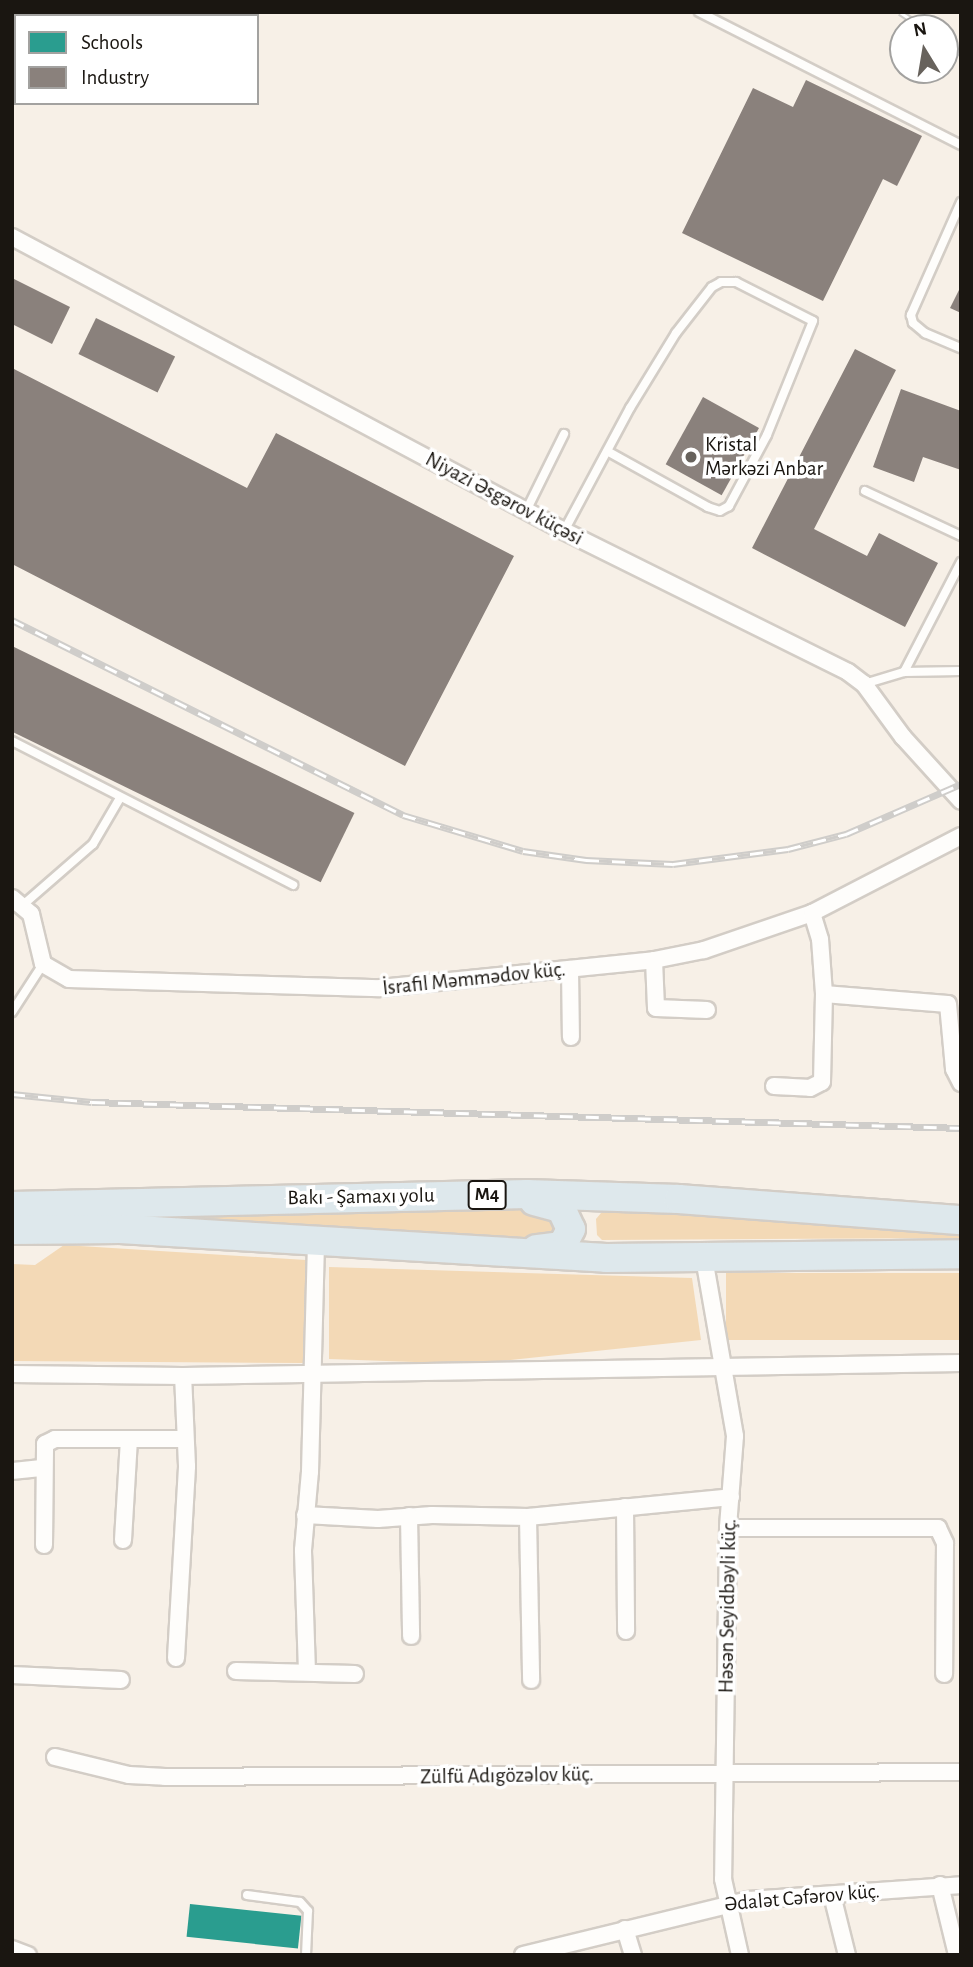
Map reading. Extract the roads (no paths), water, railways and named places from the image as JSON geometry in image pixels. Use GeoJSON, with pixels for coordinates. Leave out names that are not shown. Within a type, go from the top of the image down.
{"type":"FeatureCollection","features":[{"type":"Feature","properties":{"kind":"highway","name":"Bakı - Şamaxı yolu"},"geometry":{"type":"LineString","coordinates":[[12,1206],[460,1196],[679,1199],[961,1220]]}},
{"type":"Feature","properties":{"kind":"highway"},"geometry":{"type":"LineString","coordinates":[[453,1252],[554,1249],[562,1245],[571,1229],[567,1213],[554,1204],[460,1196]]}},
{"type":"Feature","properties":{"kind":"highway"},"geometry":{"type":"LineString","coordinates":[[679,1199],[600,1205],[591,1209],[585,1228],[591,1243],[598,1246],[692,1258]]}},
{"type":"Feature","properties":{"kind":"highway","name":"Bakı - Şamaxı yolu"},"geometry":{"type":"LineString","coordinates":[[12,1230],[120,1230],[453,1252],[692,1258],[961,1254]]}},
{"type":"Feature","properties":{"kind":"street","name":"Niyazi Əsgərov küçəsi"},"geometry":{"type":"LineString","coordinates":[[12,237],[564,531],[848,672],[864,684],[903,737],[961,801]]}},
{"type":"Feature","properties":{"kind":"street","name":"İsrafil Məmmədov küç."},"geometry":{"type":"LineString","coordinates":[[43,964],[62,976],[84,982],[358,989],[654,960],[747,937],[812,912],[961,836]]}},
{"type":"Feature","properties":{"kind":"street"},"geometry":{"type":"LineString","coordinates":[[18,901],[31,914],[43,964]]}},
{"type":"Feature","properties":{"kind":"street"},"geometry":{"type":"LineString","coordinates":[[774,1086],[810,1088],[822,1082],[824,994],[820,939],[812,912]]}},
{"type":"Feature","properties":{"kind":"street"},"geometry":{"type":"LineString","coordinates":[[654,960],[656,1008],[707,1010]]}},
{"type":"Feature","properties":{"kind":"street"},"geometry":{"type":"LineString","coordinates":[[570,969],[571,1037]]}},
{"type":"Feature","properties":{"kind":"street"},"geometry":{"type":"LineString","coordinates":[[824,994],[948,1004],[954,1069],[961,1083]]}},
{"type":"Feature","properties":{"kind":"street"},"geometry":{"type":"LineString","coordinates":[[307,1672],[306,1515],[316,1242]]}},
{"type":"Feature","properties":{"kind":"street","name":"Həsən Seyidbəyli küç."},"geometry":{"type":"LineString","coordinates":[[692,1258],[724,1364],[735,1436],[728,1528],[724,1773],[727,1904],[740,1955]]}},
{"type":"Feature","properties":{"kind":"street"},"geometry":{"type":"LineString","coordinates":[[12,1374],[183,1376],[724,1364],[961,1363]]}},
{"type":"Feature","properties":{"kind":"street"},"geometry":{"type":"LineString","coordinates":[[176,1658],[185,1439],[183,1376]]}},
{"type":"Feature","properties":{"kind":"street"},"geometry":{"type":"LineString","coordinates":[[44,1545],[45,1444],[54,1439],[185,1439]]}},
{"type":"Feature","properties":{"kind":"street"},"geometry":{"type":"LineString","coordinates":[[123,1540],[130,1439]]}},
{"type":"Feature","properties":{"kind":"street"},"geometry":{"type":"LineString","coordinates":[[12,1471],[43,1468]]}},
{"type":"Feature","properties":{"kind":"street"},"geometry":{"type":"LineString","coordinates":[[306,1515],[378,1519],[409,1516],[528,1517],[731,1497]]}},
{"type":"Feature","properties":{"kind":"street"},"geometry":{"type":"LineString","coordinates":[[625,1507],[626,1631]]}},
{"type":"Feature","properties":{"kind":"street"},"geometry":{"type":"LineString","coordinates":[[409,1516],[411,1636]]}},
{"type":"Feature","properties":{"kind":"street"},"geometry":{"type":"LineString","coordinates":[[528,1517],[531,1680]]}},
{"type":"Feature","properties":{"kind":"street"},"geometry":{"type":"LineString","coordinates":[[728,1528],[938,1528],[945,1542],[944,1674]]}},
{"type":"Feature","properties":{"kind":"street"},"geometry":{"type":"LineString","coordinates":[[236,1671],[355,1674]]}},
{"type":"Feature","properties":{"kind":"street"},"geometry":{"type":"LineString","coordinates":[[12,1675],[121,1680]]}},
{"type":"Feature","properties":{"kind":"street","name":"Zülfü Adıgözəlov küç."},"geometry":{"type":"LineString","coordinates":[[55,1756],[129,1775],[165,1777],[961,1772]]}},
{"type":"Feature","properties":{"kind":"street"},"geometry":{"type":"LineString","coordinates":[[940,1885],[957,1955]]}},
{"type":"Feature","properties":{"kind":"street","name":"Ədalət Cəfərov küç."},"geometry":{"type":"LineString","coordinates":[[524,1955],[727,1904],[961,1885]]}},
{"type":"Feature","properties":{"kind":"street"},"geometry":{"type":"LineString","coordinates":[[832,1895],[847,1955]]}},
{"type":"Feature","properties":{"kind":"street"},"geometry":{"type":"LineString","coordinates":[[625,1929],[633,1955]]}},
{"type":"Feature","properties":{"kind":"street"},"geometry":{"type":"LineString","coordinates":[[12,1948],[28,1955]]}},
{"type":"Feature","properties":{"kind":"lane"},"geometry":{"type":"LineString","coordinates":[[699,12],[961,145]]}},
{"type":"Feature","properties":{"kind":"lane"},"geometry":{"type":"LineString","coordinates":[[959,208],[911,315],[913,323],[925,332],[961,348]]}},
{"type":"Feature","properties":{"kind":"lane"},"geometry":{"type":"LineString","coordinates":[[564,531],[607,451],[677,333],[721,282],[736,282],[813,321],[766,435],[729,506],[720,511],[708,507],[607,451]]}},
{"type":"Feature","properties":{"kind":"lane"},"geometry":{"type":"LineString","coordinates":[[526,511],[564,434]]}},
{"type":"Feature","properties":{"kind":"lane"},"geometry":{"type":"LineString","coordinates":[[865,491],[961,536]]}},
{"type":"Feature","properties":{"kind":"lane"},"geometry":{"type":"LineString","coordinates":[[904,672],[961,562]]}},
{"type":"Feature","properties":{"kind":"lane"},"geometry":{"type":"LineString","coordinates":[[864,684],[904,672],[961,671]]}},
{"type":"Feature","properties":{"kind":"lane"},"geometry":{"type":"LineString","coordinates":[[12,741],[293,886]]}},
{"type":"Feature","properties":{"kind":"lane"},"geometry":{"type":"LineString","coordinates":[[18,901],[93,844],[120,798]]}},
{"type":"Feature","properties":{"kind":"lane"},"geometry":{"type":"LineString","coordinates":[[12,1012],[43,964]]}},
{"type":"Feature","properties":{"kind":"lane"},"geometry":{"type":"LineString","coordinates":[[247,1895],[300,1902],[308,1911],[306,1955]]}},
{"type":"Feature","properties":{"kind":"railway"},"geometry":{"type":"LineString","coordinates":[[12,620],[403,815],[523,851],[586,860],[673,864],[788,849],[846,834],[961,784]]}},
{"type":"Feature","properties":{"kind":"railway"},"geometry":{"type":"LineString","coordinates":[[12,1094],[92,1102],[961,1128]]}},
{"type":"Feature","properties":{"kind":"place","name":"Kristal Mərkəzi Anbar"},"geometry":{"type":"Point","coordinates":[691,457]}}]}
